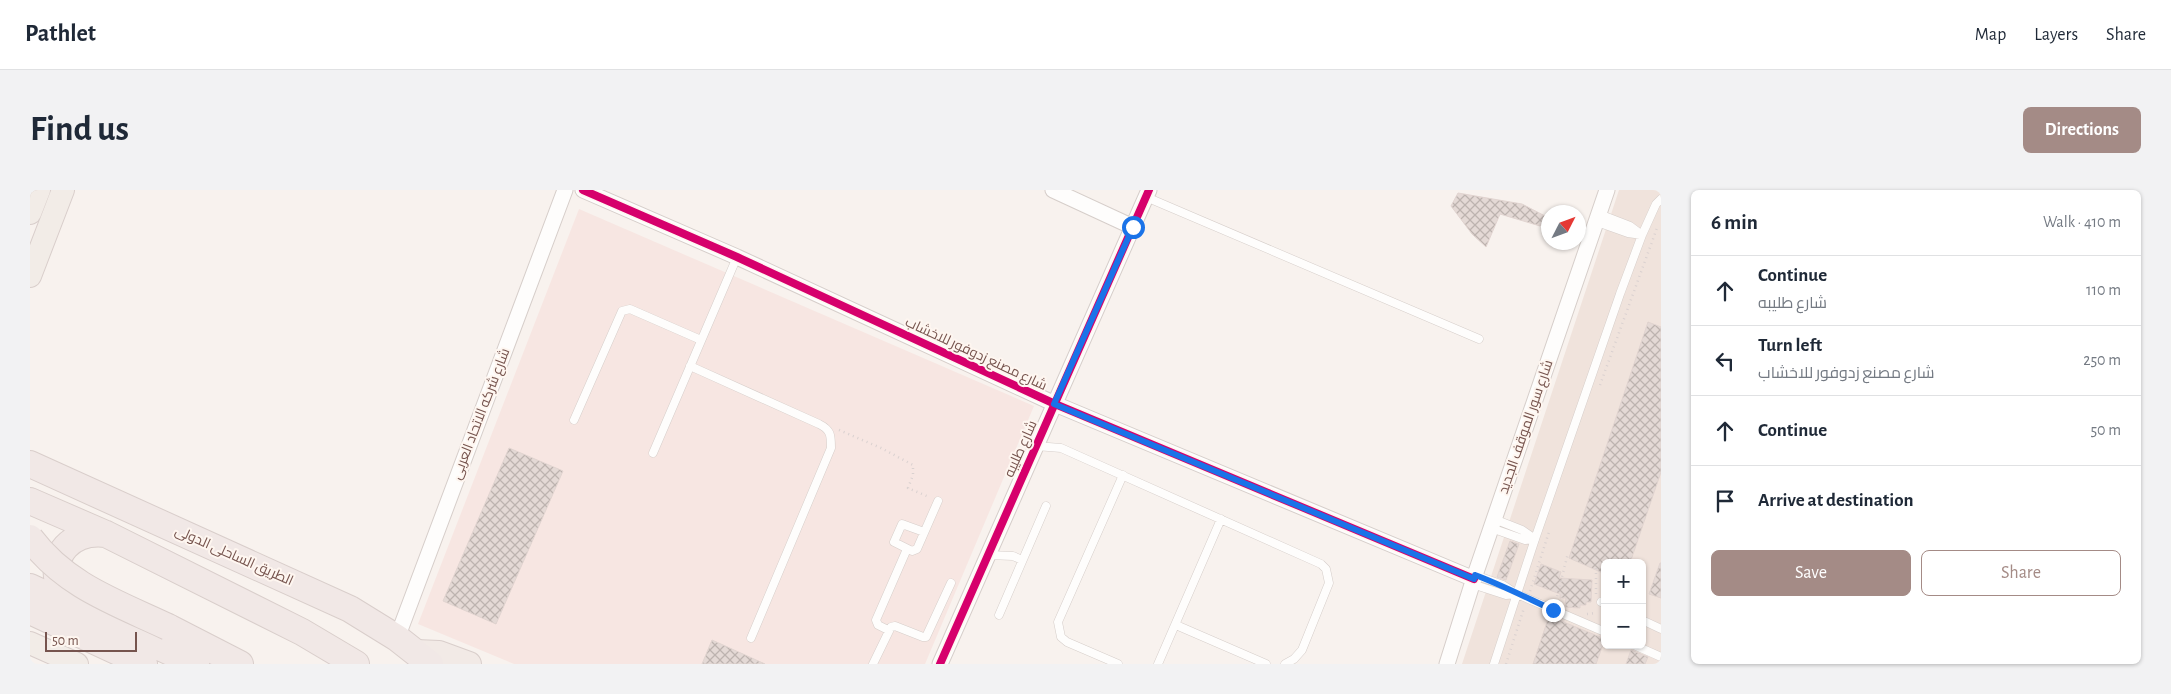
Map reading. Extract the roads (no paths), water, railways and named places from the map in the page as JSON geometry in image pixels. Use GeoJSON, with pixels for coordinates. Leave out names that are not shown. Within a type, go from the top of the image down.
{"type":"FeatureCollection","features":[{"type":"Feature","properties":{"kind":"highway","name":"الطريق الساحلى الدولى"},"geometry":{"type":"LineString","coordinates":[[30,464],[334,601],[365,618],[414,651]]}},
{"type":"Feature","properties":{"kind":"highway"},"geometry":{"type":"LineString","coordinates":[[30,501],[106,534],[302,632],[356,664]]}},
{"type":"Feature","properties":{"kind":"highway"},"geometry":{"type":"LineString","coordinates":[[79,608],[69,602],[57,581],[56,570],[59,558],[64,548],[73,540],[95,532],[106,534]]}},
{"type":"Feature","properties":{"kind":"highway"},"geometry":{"type":"LineString","coordinates":[[30,538],[48,560],[75,582],[240,664]]}},
{"type":"Feature","properties":{"kind":"highway"},"geometry":{"type":"LineString","coordinates":[[30,587],[79,608],[196,664]]}},
{"type":"Feature","properties":{"kind":"highway"},"geometry":{"type":"LineString","coordinates":[[30,611],[144,664]]}},
{"type":"Feature","properties":{"kind":"highway"},"geometry":{"type":"LineString","coordinates":[[414,651],[439,653],[469,664]]}},
{"type":"Feature","properties":{"kind":"main road"},"geometry":{"type":"LineString","coordinates":[[30,213],[39,190]]}},
{"type":"Feature","properties":{"kind":"main road"},"geometry":{"type":"LineString","coordinates":[[30,276],[63,190]]}},
{"type":"Feature","properties":{"kind":"main road"},"geometry":{"type":"LineString","coordinates":[[30,643],[77,664]]}},
{"type":"Feature","properties":{"kind":"street","name":"شارع شركه الاتحاد العربى"},"geometry":{"type":"LineString","coordinates":[[414,651],[565,190]]}},
{"type":"Feature","properties":{"kind":"street","name":"شارع مصنع زدوفور للاخشاب"},"geometry":{"type":"LineString","coordinates":[[583,190],[736,257],[1054,404],[1474,579]]}},
{"type":"Feature","properties":{"kind":"street"},"geometry":{"type":"LineString","coordinates":[[1052,190],[1133,227]]}},
{"type":"Feature","properties":{"kind":"street","name":"شارع سور الموقف الجديد"},"geometry":{"type":"LineString","coordinates":[[1447,664],[1492,524],[1607,190]]}},
{"type":"Feature","properties":{"kind":"street","name":"شارع طليبه"},"geometry":{"type":"LineString","coordinates":[[940,664],[1148,194]]}},
{"type":"Feature","properties":{"kind":"lane"},"geometry":{"type":"LineString","coordinates":[[1148,194],[1479,339]]}},
{"type":"Feature","properties":{"kind":"lane"},"geometry":{"type":"LineString","coordinates":[[1494,664],[1620,294],[1642,235],[1656,204],[1661,199]]}},
{"type":"Feature","properties":{"kind":"lane"},"geometry":{"type":"LineString","coordinates":[[1598,218],[1628,234],[1642,235]]}},
{"type":"Feature","properties":{"kind":"lane"},"geometry":{"type":"LineString","coordinates":[[653,453],[736,257]]}},
{"type":"Feature","properties":{"kind":"lane"},"geometry":{"type":"LineString","coordinates":[[574,420],[622,311],[630,309],[701,340]]}},
{"type":"Feature","properties":{"kind":"lane"},"geometry":{"type":"LineString","coordinates":[[690,366],[828,428],[831,435],[831,448],[751,638]]}},
{"type":"Feature","properties":{"kind":"lane"},"geometry":{"type":"LineString","coordinates":[[1036,446],[1062,448],[1321,564],[1326,569],[1329,583],[1302,650],[1294,659],[1285,664]]}},
{"type":"Feature","properties":{"kind":"lane"},"geometry":{"type":"LineString","coordinates":[[1118,664],[1066,642],[1061,636],[1058,622],[1123,475]]}},
{"type":"Feature","properties":{"kind":"lane"},"geometry":{"type":"LineString","coordinates":[[924,532],[904,524],[900,526],[894,542],[912,551],[917,549],[938,501]]}},
{"type":"Feature","properties":{"kind":"lane"},"geometry":{"type":"LineString","coordinates":[[999,615],[1046,506]]}},
{"type":"Feature","properties":{"kind":"lane"},"geometry":{"type":"LineString","coordinates":[[1158,664],[1221,519]]}},
{"type":"Feature","properties":{"kind":"lane"},"geometry":{"type":"LineString","coordinates":[[1492,524],[1525,540],[1535,539]]}},
{"type":"Feature","properties":{"kind":"lane"},"geometry":{"type":"LineString","coordinates":[[888,630],[878,625],[876,620],[907,549]]}},
{"type":"Feature","properties":{"kind":"lane"},"geometry":{"type":"LineString","coordinates":[[988,555],[1013,556],[1022,560]]}},
{"type":"Feature","properties":{"kind":"lane"},"geometry":{"type":"LineString","coordinates":[[1474,579],[1500,594],[1517,594],[1601,630]]}},
{"type":"Feature","properties":{"kind":"lane"},"geometry":{"type":"LineString","coordinates":[[873,664],[888,630],[895,626],[923,637],[926,636],[951,583]]}},
{"type":"Feature","properties":{"kind":"lane"},"geometry":{"type":"LineString","coordinates":[[1646,622],[1661,628]]}},
{"type":"Feature","properties":{"kind":"lane"},"geometry":{"type":"LineString","coordinates":[[1176,625],[1266,664]]}},
{"type":"Feature","properties":{"kind":"lane"},"geometry":{"type":"LineString","coordinates":[[1643,649],[1661,657]]}}]}
